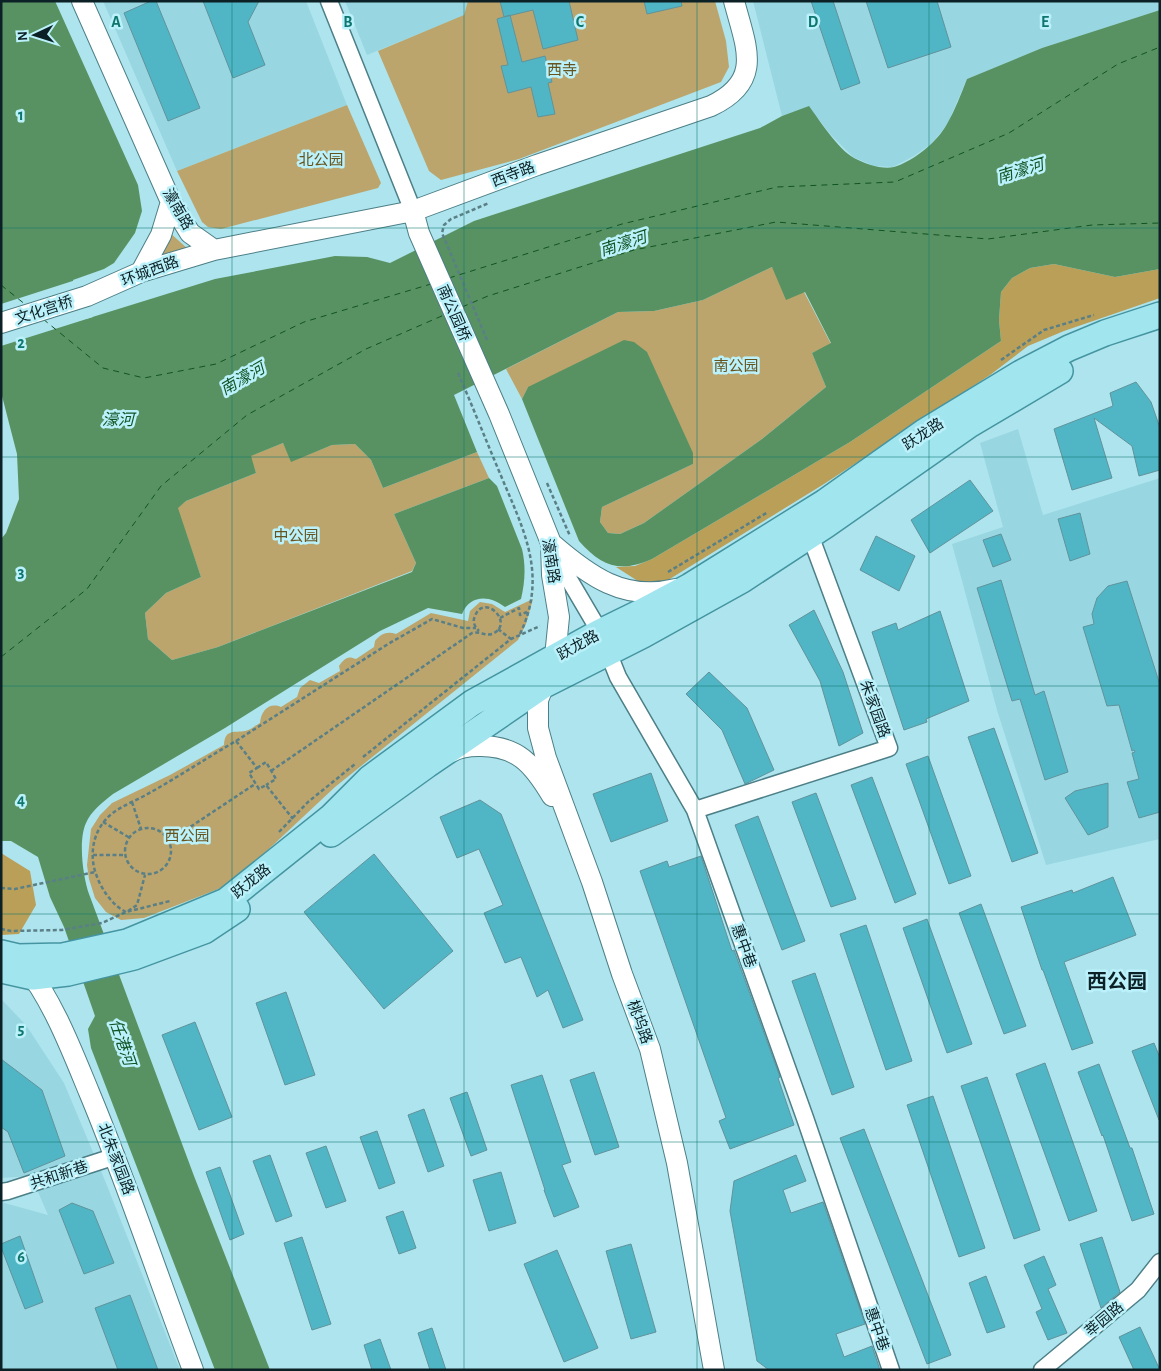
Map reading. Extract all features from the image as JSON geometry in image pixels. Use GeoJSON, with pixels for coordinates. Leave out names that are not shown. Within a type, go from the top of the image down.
{"type":"FeatureCollection","features":[{"type":"Feature","properties":{"kind":"main road","name":"跃龙路"},"geometry":{"type":"LineString","coordinates":[[7,960],[33,977],[65,964],[204,931],[229,915],[337,830],[427,765],[604,643],[641,612],[690,586],[825,502],[924,432],[1021,373],[1069,348],[1105,333],[1160,315]]}},
{"type":"Feature","properties":{"kind":"main road","name":"跃龙路"},"geometry":{"type":"LineString","coordinates":[[131,949],[226,901],[331,817],[370,778],[472,703],[555,657],[604,643],[742,580],[969,425],[1047,377],[1112,347],[1160,331]]}},
{"type":"Feature","properties":{"kind":"main road","name":"跃龙路"},"geometry":{"type":"LineString","coordinates":[[7,960],[65,964]]}},
{"type":"Feature","properties":{"kind":"street","name":"濠南路"},"geometry":{"type":"LineString","coordinates":[[82,1],[171,202],[190,233],[214,250]]}},
{"type":"Feature","properties":{"kind":"street"},"geometry":{"type":"LineString","coordinates":[[214,250],[413,212],[328,1]]}},
{"type":"Feature","properties":{"kind":"street","name":"西寺路"},"geometry":{"type":"LineString","coordinates":[[413,212],[537,165],[725,100],[742,83],[746,72],[747,49],[734,1]]}},
{"type":"Feature","properties":{"kind":"street"},"geometry":{"type":"LineString","coordinates":[[141,272],[161,235],[171,202]]}},
{"type":"Feature","properties":{"kind":"street","name":"南公园桥"},"geometry":{"type":"LineString","coordinates":[[413,212],[419,233],[499,414]]}},
{"type":"Feature","properties":{"kind":"street","name":"环城西路"},"geometry":{"type":"LineString","coordinates":[[87,296],[141,272],[214,250]]}},
{"type":"Feature","properties":{"kind":"street","name":"文化宫桥"},"geometry":{"type":"LineString","coordinates":[[1,324],[87,296]]}},
{"type":"Feature","properties":{"kind":"street","name":"濠南路"},"geometry":{"type":"LineString","coordinates":[[499,414],[551,543],[552,575],[559,617],[555,657],[544,685]]}},
{"type":"Feature","properties":{"kind":"street","name":"朱家园路"},"geometry":{"type":"LineString","coordinates":[[695,810],[889,748],[810,535]]}},
{"type":"Feature","properties":{"kind":"street"},"geometry":{"type":"LineString","coordinates":[[551,543],[577,566],[613,587],[659,593],[690,586]]}},
{"type":"Feature","properties":{"kind":"street","name":"惠中巷"},"geometry":{"type":"LineString","coordinates":[[551,543],[604,643],[618,677],[695,810],[802,1109],[891,1370]]}},
{"type":"Feature","properties":{"kind":"street","name":"桃坞路"},"geometry":{"type":"LineString","coordinates":[[544,685],[538,700],[538,728],[546,758],[592,882],[622,974],[650,1049],[677,1163],[714,1370]]}},
{"type":"Feature","properties":{"kind":"street"},"geometry":{"type":"LineString","coordinates":[[427,765],[455,750],[473,746],[494,746],[513,752],[531,765],[550,792],[574,833]]}},
{"type":"Feature","properties":{"kind":"street","name":"北朱家园路"},"geometry":{"type":"LineString","coordinates":[[33,977],[69,1044],[116,1156],[193,1370]]}},
{"type":"Feature","properties":{"kind":"street","name":"共和新巷"},"geometry":{"type":"LineString","coordinates":[[1,1192],[116,1156]]}},
{"type":"Feature","properties":{"kind":"street","name":"莘园路"},"geometry":{"type":"LineString","coordinates":[[1042,1370],[1138,1290],[1160,1262]]}},
{"type":"Feature","properties":{"kind":"path"},"geometry":{"type":"LineString","coordinates":[[487,340],[442,233],[444,225],[451,219],[489,203]]}},
{"type":"Feature","properties":{"kind":"path"},"geometry":{"type":"LineString","coordinates":[[1000,361],[1044,330],[1095,314]]}},
{"type":"Feature","properties":{"kind":"path"},"geometry":{"type":"LineString","coordinates":[[458,373],[527,539],[530,551],[532,589],[528,612],[519,635]]}},
{"type":"Feature","properties":{"kind":"path"},"geometry":{"type":"LineString","coordinates":[[547,482],[573,544]]}},
{"type":"Feature","properties":{"kind":"path"},"geometry":{"type":"LineString","coordinates":[[662,576],[773,509]]}},
{"type":"Feature","properties":{"kind":"path"},"geometry":{"type":"LineString","coordinates":[[271,771],[472,633],[478,631],[491,634],[498,629],[500,618],[494,610],[490,608],[481,609],[475,615],[474,624],[478,631]]}},
{"type":"Feature","properties":{"kind":"path"},"geometry":{"type":"LineString","coordinates":[[500,618],[519,608],[520,615],[528,612]]}},
{"type":"Feature","properties":{"kind":"path"},"geometry":{"type":"LineString","coordinates":[[274,836],[308,802],[511,639],[559,617]]}},
{"type":"Feature","properties":{"kind":"path"},"geometry":{"type":"LineString","coordinates":[[126,912],[119,908],[100,886],[95,872],[94,843],[103,822],[112,813],[236,741],[388,644],[432,619],[463,628],[476,628]]}},
{"type":"Feature","properties":{"kind":"path"},"geometry":{"type":"LineString","coordinates":[[498,629],[511,639]]}},
{"type":"Feature","properties":{"kind":"path"},"geometry":{"type":"LineString","coordinates":[[236,741],[256,768]]}},
{"type":"Feature","properties":{"kind":"path"},"geometry":{"type":"LineString","coordinates":[[266,762],[271,771],[276,779],[258,789],[249,773],[266,762]]}},
{"type":"Feature","properties":{"kind":"path"},"geometry":{"type":"LineString","coordinates":[[168,841],[256,784]]}},
{"type":"Feature","properties":{"kind":"path"},"geometry":{"type":"LineString","coordinates":[[266,785],[292,819]]}},
{"type":"Feature","properties":{"kind":"path"},"geometry":{"type":"LineString","coordinates":[[132,802],[141,829]]}},
{"type":"Feature","properties":{"kind":"path"},"geometry":{"type":"LineString","coordinates":[[103,822],[130,838]]}},
{"type":"Feature","properties":{"kind":"path"},"geometry":{"type":"LineString","coordinates":[[141,829],[154,829],[161,832],[168,841],[172,852],[166,866],[160,871],[145,875],[132,868],[126,854],[126,847],[130,838],[141,829]]}},
{"type":"Feature","properties":{"kind":"path"},"geometry":{"type":"LineString","coordinates":[[93,855],[126,854]]}},
{"type":"Feature","properties":{"kind":"path"},"geometry":{"type":"LineString","coordinates":[[1,888],[15,889],[95,872]]}},
{"type":"Feature","properties":{"kind":"path"},"geometry":{"type":"LineString","coordinates":[[126,912],[137,904],[145,875]]}},
{"type":"Feature","properties":{"kind":"path"},"geometry":{"type":"LineString","coordinates":[[1,929],[11,931],[62,930],[102,923],[126,912],[172,900]]}},
{"type":"Feature","properties":{"kind":"shaded area"},"geometry":{"type":"Polygon","coordinates":[[[103,1],[306,1],[347,105],[177,171],[103,1]]]}},
{"type":"Feature","properties":{"kind":"shaded area"},"geometry":{"type":"Polygon","coordinates":[[[345,1],[468,1],[465,15],[367,55],[345,1]]]}},
{"type":"Feature","properties":{"kind":"shaded area"},"geometry":{"type":"Polygon","coordinates":[[[753,1],[1160,1],[1160,10],[1042,48],[967,79],[947,125],[931,144],[893,167],[874,166],[853,157],[831,135],[809,107],[782,116],[753,1]]]}},
{"type":"Feature","properties":{"kind":"shaded area"},"geometry":{"type":"Polygon","coordinates":[[[1054,264],[1115,277],[1160,269],[1160,298],[1064,331],[1028,346],[990,375],[824,484],[660,585],[644,585],[616,567],[635,566],[652,559],[850,442],[1001,341],[999,320],[1001,292],[1012,278],[1030,268],[1054,264]]]}},
{"type":"Feature","properties":{"kind":"shaded area"},"geometry":{"type":"Polygon","coordinates":[[[1018,429],[1043,515],[1160,478],[1160,839],[1046,865],[997,710],[952,544],[1003,527],[980,443],[1018,429]]]}},
{"type":"Feature","properties":{"kind":"shaded area"},"geometry":{"type":"Polygon","coordinates":[[[1,853],[30,871],[36,905],[19,934],[1,935],[1,853]]]}},
{"type":"Feature","properties":{"kind":"shaded area"},"geometry":{"type":"Polygon","coordinates":[[[1,999],[26,1025],[64,1083],[180,1370],[1,1370],[1,1202],[48,1215],[31,1176],[1,1178],[1,999]]]}},
{"type":"Feature","properties":{"kind":"green space","name":"西寺"},"geometry":{"type":"Polygon","coordinates":[[[468,1],[715,1],[726,41],[729,67],[721,82],[519,159],[441,180],[429,171],[378,51],[464,15],[468,1]]]}},
{"type":"Feature","properties":{"kind":"green space","name":"北公园"},"geometry":{"type":"Polygon","coordinates":[[[347,105],[381,183],[378,188],[221,229],[208,227],[202,222],[177,171],[347,105]]]}},
{"type":"Feature","properties":{"kind":"green space"},"geometry":{"type":"Polygon","coordinates":[[[169,232],[188,249],[159,258],[169,232]]]}},
{"type":"Feature","properties":{"kind":"green space","name":"南公园"},"geometry":{"type":"Polygon","coordinates":[[[772,267],[804,292],[831,344],[812,353],[826,387],[762,439],[644,523],[620,534],[608,533],[600,522],[602,507],[693,464],[528,387],[522,399],[506,369],[618,312],[654,311],[703,300],[772,267]]]}},
{"type":"Feature","properties":{"kind":"green space","name":"中公园"},"geometry":{"type":"Polygon","coordinates":[[[283,443],[292,461],[332,445],[355,444],[371,460],[383,488],[477,452],[489,478],[394,514],[416,563],[412,571],[218,647],[172,660],[148,639],[145,613],[166,593],[201,577],[177,508],[186,501],[256,473],[250,456],[283,443]]]}},
{"type":"Feature","properties":{"kind":"green space","name":"西公园"},"geometry":{"type":"Polygon","coordinates":[[[533,599],[526,624],[518,640],[335,787],[255,862],[221,888],[144,918],[121,920],[106,912],[95,898],[87,865],[91,829],[100,815],[112,803],[170,775],[224,745],[226,736],[231,732],[247,730],[260,723],[266,709],[273,706],[281,707],[297,697],[300,688],[310,680],[319,683],[340,671],[339,666],[344,660],[350,657],[356,659],[374,647],[375,641],[382,634],[396,634],[431,613],[468,621],[470,611],[480,602],[492,604],[505,612],[533,599]]]}},
{"type":"Feature","properties":{"kind":"water"},"geometry":{"type":"Polygon","coordinates":[[[1,1],[55,1],[138,185],[142,211],[135,233],[114,263],[104,269],[73,280],[86,319],[215,279],[335,256],[367,257],[390,263],[474,221],[760,128],[782,116],[809,106],[848,154],[874,166],[894,167],[917,156],[943,131],[967,79],[1042,48],[1160,10],[1160,269],[1115,277],[1054,264],[1030,268],[1012,278],[1001,292],[999,320],[1001,341],[850,442],[652,559],[630,566],[612,565],[596,557],[579,541],[522,399],[528,387],[624,340],[634,342],[647,352],[693,453],[693,464],[602,507],[600,522],[608,533],[620,534],[644,523],[762,439],[826,387],[812,353],[831,343],[805,292],[786,300],[772,267],[703,300],[654,311],[618,312],[454,395],[477,452],[383,488],[371,460],[355,444],[332,445],[291,462],[283,443],[251,456],[256,473],[186,501],[178,508],[201,577],[166,593],[145,613],[148,639],[172,660],[218,647],[412,572],[416,563],[394,514],[489,478],[497,486],[522,549],[524,562],[521,599],[505,607],[493,600],[481,598],[470,603],[462,614],[428,608],[380,631],[225,728],[113,794],[98,807],[86,823],[82,839],[82,859],[89,894],[194,1176],[270,1370],[215,1370],[91,1048],[88,1029],[95,1016],[64,927],[50,897],[38,857],[11,841],[1,841],[1,539],[6,533],[19,499],[17,454],[1,392],[1,1]]]}},
{"type":"Feature","properties":{"kind":"pier"},"geometry":{"type":"Polygon","coordinates":[[[82,278],[83,280],[76,281],[87,316],[92,314],[93,317],[1,346],[1,304],[82,278]]]}},
{"type":"Feature","properties":{"kind":"building"},"geometry":{"type":"Polygon","coordinates":[[[151,1],[156,1],[200,108],[168,121],[124,13],[151,1]]]}},
{"type":"Feature","properties":{"kind":"building"},"geometry":{"type":"Polygon","coordinates":[[[203,1],[259,1],[248,22],[265,65],[233,78],[203,1]]]}},
{"type":"Feature","properties":{"kind":"building"},"geometry":{"type":"Polygon","coordinates":[[[500,1],[569,1],[578,40],[543,49],[533,10],[504,17],[500,1]]]}},
{"type":"Feature","properties":{"kind":"building"},"geometry":{"type":"Polygon","coordinates":[[[644,1],[681,1],[682,6],[647,14],[644,1]]]}},
{"type":"Feature","properties":{"kind":"building"},"geometry":{"type":"Polygon","coordinates":[[[811,1],[833,1],[860,83],[841,90],[811,1]]]}},
{"type":"Feature","properties":{"kind":"building"},"geometry":{"type":"Polygon","coordinates":[[[866,1],[937,1],[951,47],[888,68],[866,1]]]}},
{"type":"Feature","properties":{"kind":"building"},"geometry":{"type":"Polygon","coordinates":[[[510,15],[522,62],[545,56],[552,82],[548,83],[555,114],[538,117],[531,87],[508,93],[501,66],[508,65],[497,19],[510,15]]]}},
{"type":"Feature","properties":{"kind":"building"},"geometry":{"type":"Polygon","coordinates":[[[1136,382],[1151,402],[1160,428],[1160,470],[1139,476],[1132,446],[1094,418],[1112,478],[1072,490],[1054,429],[1113,406],[1110,393],[1136,382]]]}},
{"type":"Feature","properties":{"kind":"building"},"geometry":{"type":"Polygon","coordinates":[[[970,480],[993,511],[930,553],[911,520],[970,480]]]}},
{"type":"Feature","properties":{"kind":"building"},"geometry":{"type":"Polygon","coordinates":[[[1080,513],[1090,554],[1070,561],[1058,519],[1080,513]]]}},
{"type":"Feature","properties":{"kind":"building"},"geometry":{"type":"Polygon","coordinates":[[[1001,534],[1011,560],[993,567],[983,540],[1001,534]]]}},
{"type":"Feature","properties":{"kind":"building"},"geometry":{"type":"Polygon","coordinates":[[[876,536],[915,556],[899,591],[860,570],[876,536]]]}},
{"type":"Feature","properties":{"kind":"building"},"geometry":{"type":"Polygon","coordinates":[[[1001,580],[1035,695],[1044,691],[1068,772],[1045,780],[1020,699],[1012,701],[977,588],[1001,580]]]}},
{"type":"Feature","properties":{"kind":"building"},"geometry":{"type":"Polygon","coordinates":[[[1127,581],[1160,685],[1160,812],[1139,818],[1127,782],[1139,779],[1132,753],[1135,752],[1134,750],[1132,751],[1119,705],[1107,706],[1083,627],[1094,624],[1092,614],[1097,598],[1108,586],[1127,581]]]}},
{"type":"Feature","properties":{"kind":"building"},"geometry":{"type":"Polygon","coordinates":[[[814,610],[843,672],[863,733],[839,746],[820,681],[789,625],[814,610]]]}},
{"type":"Feature","properties":{"kind":"building"},"geometry":{"type":"Polygon","coordinates":[[[940,611],[969,701],[926,719],[927,722],[904,730],[872,632],[896,623],[898,630],[940,611]]]}},
{"type":"Feature","properties":{"kind":"building"},"geometry":{"type":"Polygon","coordinates":[[[709,672],[747,708],[774,770],[745,784],[722,730],[686,694],[709,672]]]}},
{"type":"Feature","properties":{"kind":"building"},"geometry":{"type":"Polygon","coordinates":[[[994,728],[1038,853],[1012,862],[968,737],[994,728]]]}},
{"type":"Feature","properties":{"kind":"building"},"geometry":{"type":"Polygon","coordinates":[[[928,756],[971,876],[949,884],[906,764],[928,756]]]}},
{"type":"Feature","properties":{"kind":"building"},"geometry":{"type":"Polygon","coordinates":[[[651,773],[668,821],[611,842],[593,794],[651,773]]]}},
{"type":"Feature","properties":{"kind":"building"},"geometry":{"type":"Polygon","coordinates":[[[872,777],[916,894],[895,903],[851,785],[872,777]]]}},
{"type":"Feature","properties":{"kind":"building"},"geometry":{"type":"Polygon","coordinates":[[[1108,783],[1108,827],[1088,835],[1065,798],[1075,791],[1108,783]]]}},
{"type":"Feature","properties":{"kind":"building"},"geometry":{"type":"Polygon","coordinates":[[[816,793],[856,899],[831,907],[792,802],[816,793]]]}},
{"type":"Feature","properties":{"kind":"building"},"geometry":{"type":"Polygon","coordinates":[[[480,800],[501,814],[583,1020],[563,1028],[548,990],[537,997],[521,957],[505,963],[484,913],[503,905],[479,849],[457,858],[440,817],[480,800]]]}},
{"type":"Feature","properties":{"kind":"building"},"geometry":{"type":"Polygon","coordinates":[[[758,816],[805,941],[782,950],[735,825],[758,816]]]}},
{"type":"Feature","properties":{"kind":"building"},"geometry":{"type":"Polygon","coordinates":[[[374,854],[453,951],[384,1009],[304,912],[374,854]]]}},
{"type":"Feature","properties":{"kind":"building"},"geometry":{"type":"Polygon","coordinates":[[[701,856],[732,951],[734,950],[780,1077],[778,1078],[794,1125],[730,1149],[719,1121],[726,1118],[640,871],[667,861],[669,867],[701,856]]]}},
{"type":"Feature","properties":{"kind":"building"},"geometry":{"type":"Polygon","coordinates":[[[1113,877],[1136,935],[1064,962],[1093,1043],[1072,1050],[1021,907],[1072,890],[1073,893],[1113,877]]]}},
{"type":"Feature","properties":{"kind":"building"},"geometry":{"type":"Polygon","coordinates":[[[981,904],[1026,1026],[1004,1034],[959,913],[981,904]]]}},
{"type":"Feature","properties":{"kind":"building"},"geometry":{"type":"Polygon","coordinates":[[[927,919],[972,1044],[947,1053],[903,928],[927,919]]]}},
{"type":"Feature","properties":{"kind":"building"},"geometry":{"type":"Polygon","coordinates":[[[866,925],[912,1061],[886,1070],[840,934],[866,925]]]}},
{"type":"Feature","properties":{"kind":"building"},"geometry":{"type":"Polygon","coordinates":[[[815,973],[854,1087],[832,1095],[792,981],[815,973]]]}},
{"type":"Feature","properties":{"kind":"building"},"geometry":{"type":"Polygon","coordinates":[[[286,992],[315,1075],[285,1085],[256,1003],[286,992]]]}},
{"type":"Feature","properties":{"kind":"building"},"geometry":{"type":"Polygon","coordinates":[[[195,1022],[232,1117],[199,1130],[162,1035],[195,1022]]]}},
{"type":"Feature","properties":{"kind":"building"},"geometry":{"type":"Polygon","coordinates":[[[1154,1043],[1160,1058],[1159,1120],[1132,1051],[1154,1043]]]}},
{"type":"Feature","properties":{"kind":"building"},"geometry":{"type":"Polygon","coordinates":[[[1,1059],[42,1090],[65,1156],[24,1173],[8,1132],[1,1127],[1,1059]]]}},
{"type":"Feature","properties":{"kind":"building"},"geometry":{"type":"Polygon","coordinates":[[[1045,1063],[1097,1211],[1069,1221],[1016,1074],[1045,1063]]]}},
{"type":"Feature","properties":{"kind":"building"},"geometry":{"type":"Polygon","coordinates":[[[1099,1064],[1130,1148],[1132,1148],[1154,1214],[1132,1221],[1103,1135],[1078,1072],[1099,1064]]]}},
{"type":"Feature","properties":{"kind":"building"},"geometry":{"type":"Polygon","coordinates":[[[594,1072],[619,1147],[595,1155],[570,1080],[594,1072]]]}},
{"type":"Feature","properties":{"kind":"building"},"geometry":{"type":"Polygon","coordinates":[[[542,1075],[571,1162],[562,1165],[579,1207],[554,1217],[511,1085],[542,1075]]]}},
{"type":"Feature","properties":{"kind":"building"},"geometry":{"type":"Polygon","coordinates":[[[987,1077],[1040,1230],[1014,1239],[961,1086],[987,1077]]]}},
{"type":"Feature","properties":{"kind":"building"},"geometry":{"type":"Polygon","coordinates":[[[467,1092],[487,1150],[471,1156],[450,1098],[467,1092]]]}},
{"type":"Feature","properties":{"kind":"building"},"geometry":{"type":"Polygon","coordinates":[[[933,1096],[985,1248],[959,1257],[907,1105],[933,1096]]]}},
{"type":"Feature","properties":{"kind":"building"},"geometry":{"type":"Polygon","coordinates":[[[424,1109],[444,1166],[428,1172],[408,1115],[424,1109]]]}},
{"type":"Feature","properties":{"kind":"building"},"geometry":{"type":"Polygon","coordinates":[[[864,1129],[951,1355],[927,1364],[840,1138],[864,1129]]]}},
{"type":"Feature","properties":{"kind":"building"},"geometry":{"type":"Polygon","coordinates":[[[377,1131],[395,1183],[379,1189],[360,1137],[377,1131]]]}},
{"type":"Feature","properties":{"kind":"building"},"geometry":{"type":"Polygon","coordinates":[[[326,1146],[346,1201],[326,1208],[306,1153],[326,1146]]]}},
{"type":"Feature","properties":{"kind":"building"},"geometry":{"type":"Polygon","coordinates":[[[270,1155],[292,1216],[276,1222],[253,1161],[270,1155]]]}},
{"type":"Feature","properties":{"kind":"building"},"geometry":{"type":"Polygon","coordinates":[[[796,1155],[806,1181],[783,1190],[791,1213],[823,1202],[865,1324],[836,1334],[844,1357],[872,1346],[880,1370],[769,1370],[757,1361],[730,1211],[734,1181],[796,1155]]]}},
{"type":"Feature","properties":{"kind":"building"},"geometry":{"type":"Polygon","coordinates":[[[220,1167],[244,1234],[230,1240],[206,1172],[220,1167]]]}},
{"type":"Feature","properties":{"kind":"building"},"geometry":{"type":"Polygon","coordinates":[[[501,1172],[516,1223],[489,1231],[473,1180],[501,1172]]]}},
{"type":"Feature","properties":{"kind":"building"},"geometry":{"type":"Polygon","coordinates":[[[72,1203],[93,1211],[114,1263],[84,1274],[59,1210],[72,1203]]]}},
{"type":"Feature","properties":{"kind":"building"},"geometry":{"type":"Polygon","coordinates":[[[403,1211],[416,1248],[399,1254],[386,1217],[403,1211]]]}},
{"type":"Feature","properties":{"kind":"building"},"geometry":{"type":"Polygon","coordinates":[[[20,1236],[43,1302],[25,1309],[1,1247],[1,1244],[20,1236]]]}},
{"type":"Feature","properties":{"kind":"building"},"geometry":{"type":"Polygon","coordinates":[[[302,1237],[331,1324],[312,1330],[284,1243],[302,1237]]]}},
{"type":"Feature","properties":{"kind":"building"},"geometry":{"type":"Polygon","coordinates":[[[1102,1237],[1120,1292],[1101,1308],[1080,1244],[1102,1237]]]}},
{"type":"Feature","properties":{"kind":"building"},"geometry":{"type":"Polygon","coordinates":[[[631,1244],[656,1332],[631,1339],[606,1251],[631,1244]]]}},
{"type":"Feature","properties":{"kind":"building"},"geometry":{"type":"Polygon","coordinates":[[[557,1250],[598,1348],[564,1362],[524,1264],[557,1250]]]}},
{"type":"Feature","properties":{"kind":"building"},"geometry":{"type":"Polygon","coordinates":[[[1044,1256],[1056,1285],[1048,1289],[1067,1333],[1048,1340],[1036,1312],[1042,1309],[1024,1265],[1044,1256]]]}},
{"type":"Feature","properties":{"kind":"building"},"geometry":{"type":"Polygon","coordinates":[[[986,1276],[1005,1327],[987,1333],[969,1283],[986,1276]]]}},
{"type":"Feature","properties":{"kind":"building"},"geometry":{"type":"Polygon","coordinates":[[[130,1295],[158,1370],[118,1370],[95,1308],[130,1295]]]}},
{"type":"Feature","properties":{"kind":"building"},"geometry":{"type":"Polygon","coordinates":[[[1140,1327],[1160,1370],[1134,1370],[1119,1337],[1140,1327]]]}},
{"type":"Feature","properties":{"kind":"building"},"geometry":{"type":"Polygon","coordinates":[[[432,1328],[446,1370],[430,1370],[418,1333],[432,1328]]]}},
{"type":"Feature","properties":{"kind":"building"},"geometry":{"type":"Polygon","coordinates":[[[380,1339],[391,1370],[372,1370],[364,1345],[380,1339]]]}},
{"type":"Feature","properties":{"kind":"ferry route"},"geometry":{"type":"LineString","coordinates":[[449,278],[622,224],[777,187],[895,182],[1009,133],[1118,64],[1160,47]]}},
{"type":"Feature","properties":{"kind":"ferry route"},"geometry":{"type":"LineString","coordinates":[[462,307],[488,296],[634,250],[776,222],[988,239],[1092,225],[1160,223]]}},
{"type":"Feature","properties":{"kind":"ferry route"},"geometry":{"type":"LineString","coordinates":[[43,319],[103,368],[144,378],[216,364],[304,322],[431,284]]}},
{"type":"Feature","properties":{"kind":"ferry route"},"geometry":{"type":"LineString","coordinates":[[1,285],[26,305]]}},
{"type":"Feature","properties":{"kind":"ferry route"},"geometry":{"type":"LineString","coordinates":[[1,657],[87,589],[161,486],[247,415],[366,349],[444,315]]}},
{"type":"Feature","properties":{"kind":"district","name":"西公园"},"geometry":{"type":"Point","coordinates":[1117,981]}},
{"type":"Feature","properties":{"kind":"water label","name":"南濠河"},"geometry":{"type":"Point","coordinates":[1020,170]}},
{"type":"Feature","properties":{"kind":"water label","name":"南濠河"},"geometry":{"type":"Point","coordinates":[623,243]}},
{"type":"Feature","properties":{"kind":"water label","name":"南濠河"},"geometry":{"type":"Point","coordinates":[242,378]}},
{"type":"Feature","properties":{"kind":"water label","name":"濠河"},"geometry":{"type":"Point","coordinates":[118,419]}},
{"type":"Feature","properties":{"kind":"water label","name":"任港河"},"geometry":{"type":"Point","coordinates":[123,1042]}}]}
